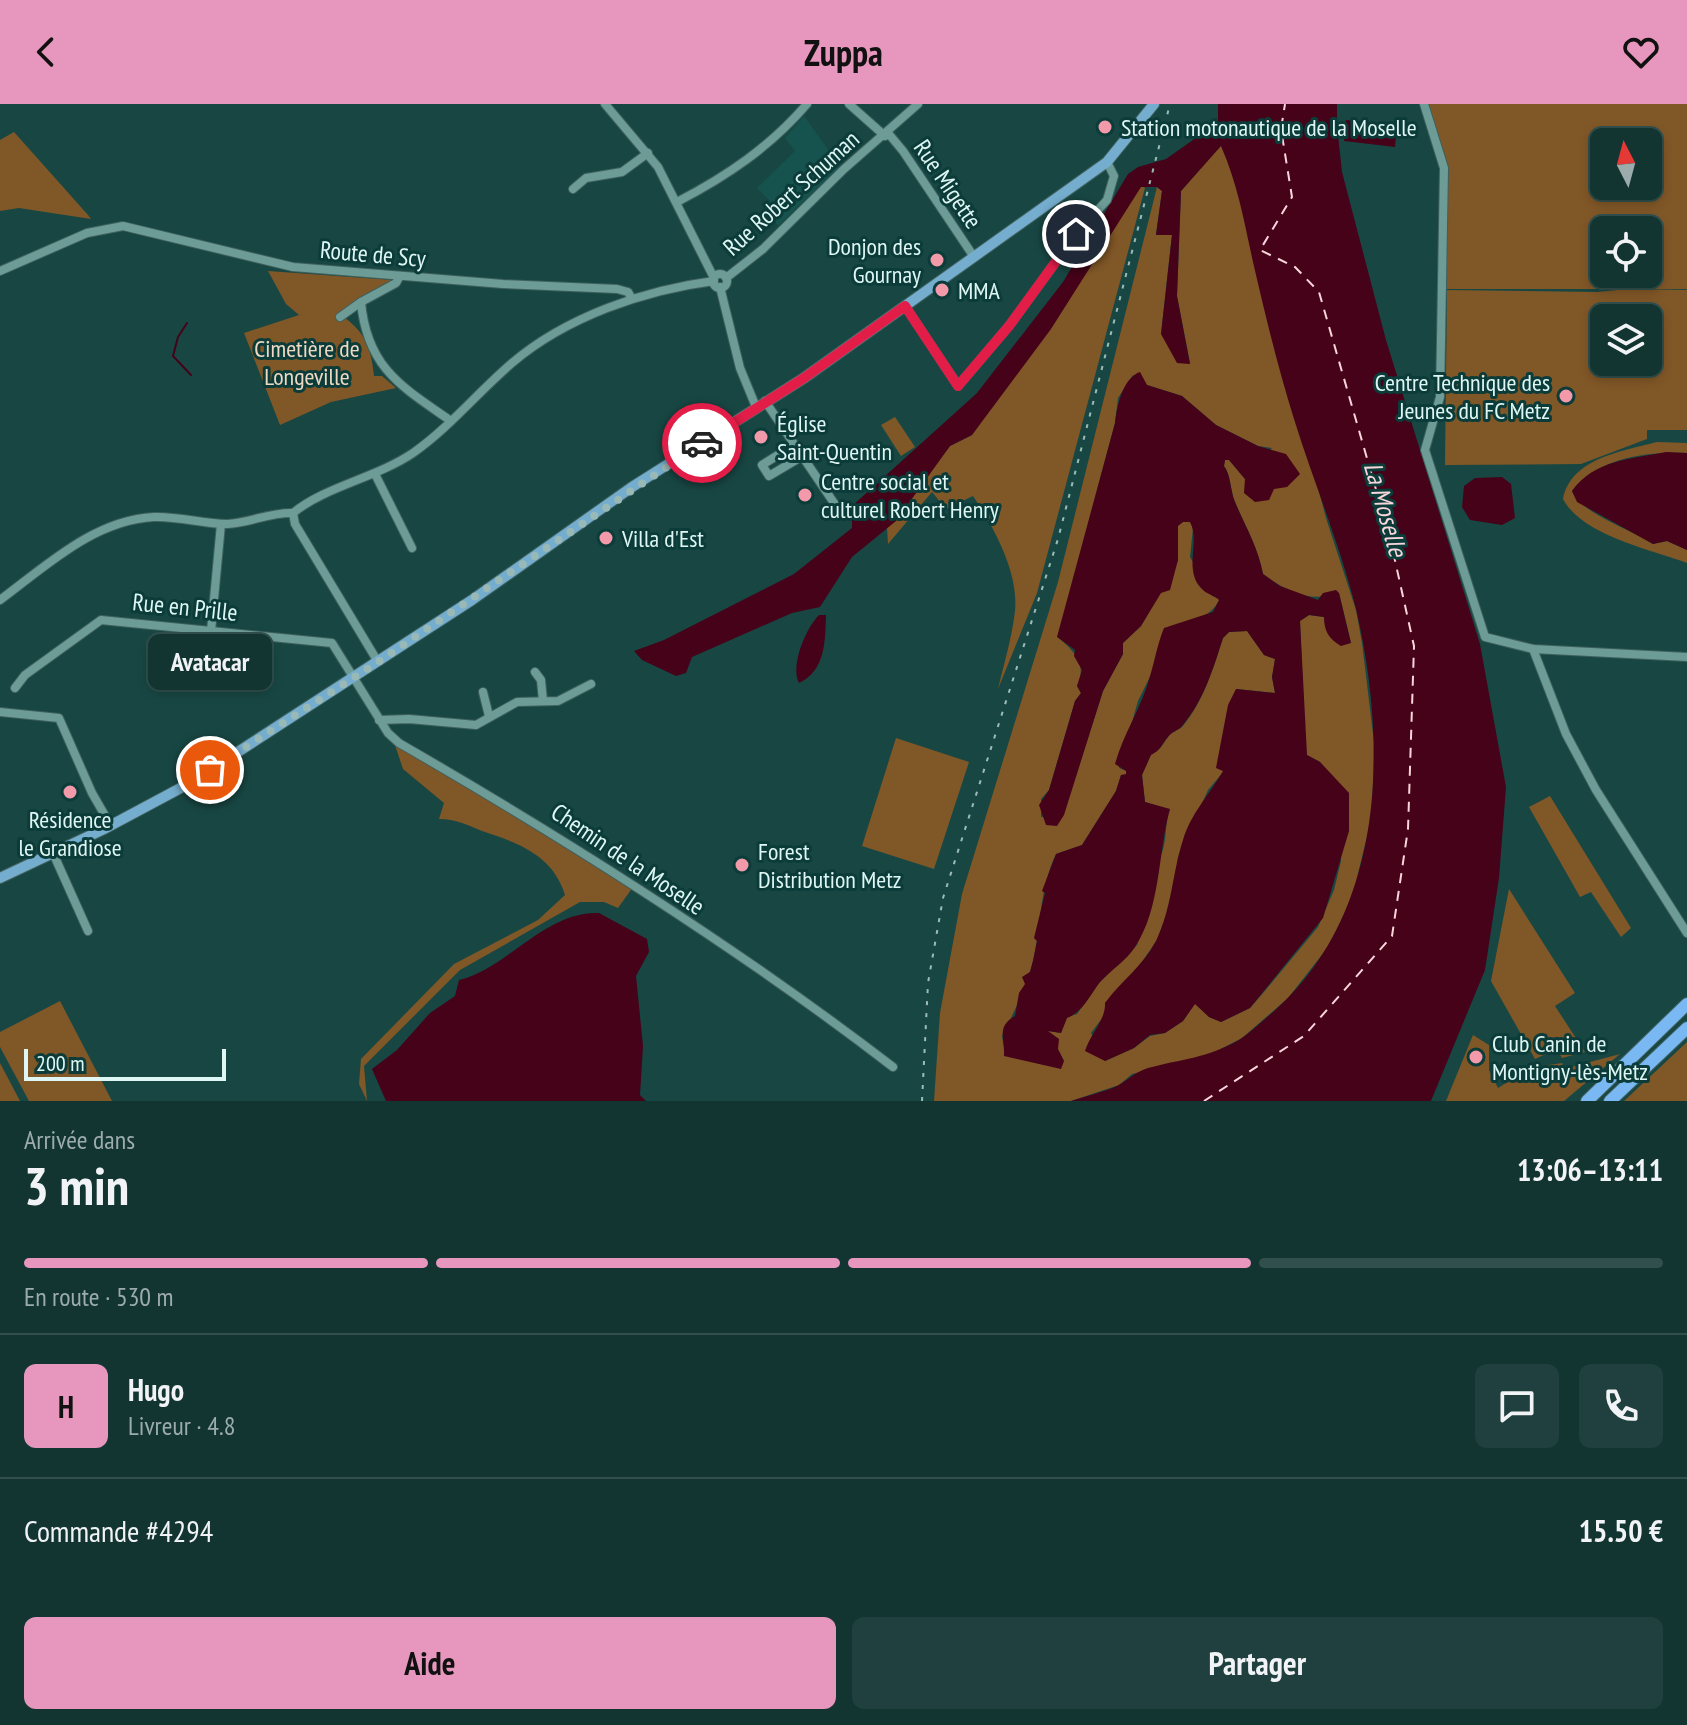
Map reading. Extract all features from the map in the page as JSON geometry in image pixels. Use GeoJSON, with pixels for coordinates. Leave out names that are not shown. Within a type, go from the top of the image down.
{"type":"FeatureCollection","features":[{"type":"Feature","properties":{"kind":"highway"},"geometry":{"type":"LineString","coordinates":[[1587,1101],[1687,1004]]}},
{"type":"Feature","properties":{"kind":"highway"},"geometry":{"type":"LineString","coordinates":[[1610,1101],[1687,1028]]}},
{"type":"Feature","properties":{"kind":"main road"},"geometry":{"type":"LineString","coordinates":[[0,878],[174,793],[378,662],[632,487],[804,378],[1107,162],[1154,104]]}},
{"type":"Feature","properties":{"kind":"street"},"geometry":{"type":"LineString","coordinates":[[605,104],[648,153],[677,202],[716,282],[740,368],[760,404],[794,445],[836,506]]}},
{"type":"Feature","properties":{"kind":"street"},"geometry":{"type":"LineString","coordinates":[[677,202],[736,170],[785,130],[807,104]]}},
{"type":"Feature","properties":{"kind":"street","name":"Rue Migette"},"geometry":{"type":"LineString","coordinates":[[849,104],[903,151],[974,257]]}},
{"type":"Feature","properties":{"kind":"street","name":"Rue Robert Schuman"},"geometry":{"type":"LineString","coordinates":[[293,513],[306,502],[375,474],[411,454],[521,356],[588,318],[632,299],[716,282],[726,284],[726,278],[763,249],[844,169],[918,104]]}},
{"type":"Feature","properties":{"kind":"street"},"geometry":{"type":"LineString","coordinates":[[1424,104],[1444,168],[1440,397],[1425,450],[1485,637],[1533,649],[1687,657]]}},
{"type":"Feature","properties":{"kind":"street"},"geometry":{"type":"LineString","coordinates":[[573,189],[586,178],[622,172],[648,153]]}},
{"type":"Feature","properties":{"kind":"street"},"geometry":{"type":"LineString","coordinates":[[905,306],[958,386],[1009,326],[1076,234],[1107,200],[1114,176],[1107,162]]}},
{"type":"Feature","properties":{"kind":"street","name":"Route de Scy"},"geometry":{"type":"LineString","coordinates":[[0,271],[110,227],[144,229],[269,263],[400,276],[617,289],[628,292],[632,299]]}},
{"type":"Feature","properties":{"kind":"street"},"geometry":{"type":"LineString","coordinates":[[340,317],[396,283],[400,276]]}},
{"type":"Feature","properties":{"kind":"street"},"geometry":{"type":"LineString","coordinates":[[361,302],[365,333],[385,371],[396,383],[451,421]]}},
{"type":"Feature","properties":{"kind":"street"},"geometry":{"type":"LineString","coordinates":[[794,445],[762,465],[769,476],[801,457]]}},
{"type":"Feature","properties":{"kind":"street"},"geometry":{"type":"LineString","coordinates":[[375,474],[412,548]]}},
{"type":"Feature","properties":{"kind":"street"},"geometry":{"type":"LineString","coordinates":[[0,600],[74,546],[119,524],[154,517],[221,524],[293,513],[295,524],[378,662]]}},
{"type":"Feature","properties":{"kind":"street"},"geometry":{"type":"LineString","coordinates":[[211,631],[221,524]]}},
{"type":"Feature","properties":{"kind":"street","name":"Rue en Prille"},"geometry":{"type":"LineString","coordinates":[[15,688],[25,675],[101,620],[332,643],[354,678]]}},
{"type":"Feature","properties":{"kind":"street"},"geometry":{"type":"LineString","coordinates":[[1533,649],[1566,734],[1596,790],[1687,933]]}},
{"type":"Feature","properties":{"kind":"street"},"geometry":{"type":"LineString","coordinates":[[535,672],[541,680],[543,701]]}},
{"type":"Feature","properties":{"kind":"street","name":"Chemin de la Moselle"},"geometry":{"type":"LineString","coordinates":[[354,678],[379,720],[399,743],[547,829],[822,1012],[893,1067]]}},
{"type":"Feature","properties":{"kind":"street"},"geometry":{"type":"LineString","coordinates":[[379,720],[409,719],[476,725],[517,702],[558,701],[591,684]]}},
{"type":"Feature","properties":{"kind":"street"},"geometry":{"type":"LineString","coordinates":[[483,692],[489,716]]}},
{"type":"Feature","properties":{"kind":"street"},"geometry":{"type":"LineString","coordinates":[[0,712],[59,718],[92,793],[111,826]]}},
{"type":"Feature","properties":{"kind":"street"},"geometry":{"type":"LineString","coordinates":[[53,853],[88,931]]}},
{"type":"Feature","properties":{"kind":"shaded area"},"geometry":{"type":"Polygon","coordinates":[[[804,116],[840,166],[778,226],[764,207],[770,201],[757,188],[795,151],[785,138],[804,116]]]}},
{"type":"Feature","properties":{"kind":"green space"},"geometry":{"type":"Polygon","coordinates":[[[1428,104],[1687,104],[1687,289],[1446,289],[1446,161],[1428,104]]]}},
{"type":"Feature","properties":{"kind":"green space"},"geometry":{"type":"Polygon","coordinates":[[[14,132],[91,219],[19,208],[0,211],[0,140],[14,132]]]}},
{"type":"Feature","properties":{"kind":"green space"},"geometry":{"type":"Polygon","coordinates":[[[1221,145],[1241,194],[1326,518],[1356,610],[1374,742],[1372,816],[1352,898],[1328,947],[1288,998],[1242,1038],[1205,1057],[1132,1074],[1119,1085],[1071,1101],[934,1101],[940,1013],[962,894],[1058,582],[1157,187],[1162,191],[1156,234],[1172,234],[1161,334],[1190,363],[1177,296],[1181,191],[1221,145]],[[1133,375],[1118,398],[1115,423],[1058,637],[1080,664],[1077,686],[1081,693],[1075,701],[1049,790],[1041,799],[1041,817],[1063,815],[1103,691],[1123,654],[1123,643],[1141,626],[1178,560],[1178,525],[1183,522],[1190,522],[1193,528],[1190,557],[1213,596],[1220,599],[1202,617],[1176,624],[1138,701],[1119,768],[1127,771],[1126,775],[1121,775],[1116,791],[1082,845],[1056,854],[1044,892],[1031,966],[1021,997],[1002,1036],[1005,1054],[1064,1061],[1048,1031],[1061,1033],[1067,1017],[1077,1014],[1099,983],[1137,945],[1159,871],[1157,863],[1164,844],[1169,810],[1145,802],[1142,775],[1151,754],[1171,733],[1183,726],[1197,706],[1223,638],[1229,632],[1247,631],[1264,655],[1275,659],[1272,677],[1275,693],[1237,689],[1217,768],[1224,771],[1208,790],[1178,857],[1173,897],[1157,940],[1137,969],[1105,1003],[1106,1013],[1091,1033],[1105,1061],[1134,1048],[1150,1036],[1165,1033],[1183,1021],[1195,1003],[1209,1017],[1221,1022],[1250,1008],[1318,927],[1334,890],[1341,861],[1333,777],[1320,762],[1307,755],[1300,621],[1309,615],[1324,617],[1351,643],[1339,593],[1318,597],[1299,594],[1263,574],[1224,466],[1225,460],[1229,460],[1245,479],[1272,448],[1258,446],[1216,425],[1182,396],[1147,385],[1133,375]]]}},
{"type":"Feature","properties":{"kind":"green space"},"geometry":{"type":"Polygon","coordinates":[[[1141,186],[1145,188],[1037,593],[998,689],[1012,631],[1015,596],[1003,550],[973,496],[946,509],[932,492],[888,544],[887,528],[950,446],[972,435],[1141,186]]]}},
{"type":"Feature","properties":{"kind":"green space","name":"Cimetière de Longeville"},"geometry":{"type":"Polygon","coordinates":[[[268,271],[393,280],[338,313],[365,339],[374,376],[382,376],[396,388],[331,402],[280,425],[244,333],[299,315],[286,304],[268,271]]]}},
{"type":"Feature","properties":{"kind":"green space","name":"Centre Technique des Jeunes du FC Metz"},"geometry":{"type":"Polygon","coordinates":[[[1447,290],[1687,290],[1687,430],[1647,430],[1647,439],[1581,464],[1445,465],[1447,290]]]}},
{"type":"Feature","properties":{"kind":"green space"},"geometry":{"type":"Polygon","coordinates":[[[895,417],[915,447],[901,456],[881,425],[895,417]]]}},
{"type":"Feature","properties":{"kind":"green space"},"geometry":{"type":"Polygon","coordinates":[[[1657,442],[1687,443],[1687,453],[1656,453],[1624,459],[1595,471],[1572,491],[1595,514],[1653,544],[1667,541],[1687,550],[1687,563],[1601,532],[1573,512],[1563,499],[1568,485],[1587,465],[1614,453],[1657,442]]]}},
{"type":"Feature","properties":{"kind":"green space"},"geometry":{"type":"Polygon","coordinates":[[[896,738],[969,762],[934,869],[862,846],[896,738]]]}},
{"type":"Feature","properties":{"kind":"green space"},"geometry":{"type":"Polygon","coordinates":[[[393,739],[633,887],[618,908],[604,902],[580,902],[460,970],[364,1066],[367,1101],[359,1084],[361,1059],[454,964],[538,920],[565,895],[552,870],[532,852],[461,823],[439,819],[444,803],[403,769],[393,739]]]}},
{"type":"Feature","properties":{"kind":"green space"},"geometry":{"type":"Polygon","coordinates":[[[1550,796],[1631,928],[1621,937],[1591,892],[1580,897],[1529,807],[1550,796]]]}},
{"type":"Feature","properties":{"kind":"green space"},"geometry":{"type":"Polygon","coordinates":[[[1509,889],[1575,993],[1555,1006],[1585,1052],[1562,1058],[1557,1049],[1535,1059],[1491,981],[1509,889]]]}},
{"type":"Feature","properties":{"kind":"green space"},"geometry":{"type":"Polygon","coordinates":[[[60,1001],[112,1101],[29,1101],[0,1047],[0,1032],[60,1001]]]}},
{"type":"Feature","properties":{"kind":"green space"},"geometry":{"type":"Polygon","coordinates":[[[1473,1035],[1489,1045],[1489,1070],[1498,1088],[1530,1068],[1562,1063],[1564,1069],[1620,1054],[1564,1101],[1446,1101],[1473,1035]]]}},
{"type":"Feature","properties":{"kind":"green space"},"geometry":{"type":"Polygon","coordinates":[[[1687,1042],[1687,1101],[1624,1101],[1687,1042]]]}},
{"type":"Feature","properties":{"kind":"green space"},"geometry":{"type":"Polygon","coordinates":[[[0,1063],[20,1101],[0,1101],[0,1063]]]}},
{"type":"Feature","properties":{"kind":"water","name":"La Moselle"},"geometry":{"type":"Polygon","coordinates":[[[1218,104],[1337,104],[1337,125],[1345,126],[1346,120],[1397,125],[1395,147],[1344,141],[1344,135],[1338,135],[1342,172],[1386,340],[1480,644],[1506,787],[1499,878],[1485,970],[1431,1101],[1071,1101],[1117,1086],[1148,1068],[1227,1046],[1272,1013],[1310,973],[1338,927],[1357,878],[1369,825],[1374,771],[1372,716],[1356,609],[1288,400],[1240,203],[1221,146],[1181,191],[1177,296],[1190,364],[1177,363],[1161,334],[1172,235],[1156,235],[1162,191],[1157,187],[1141,187],[1051,329],[972,435],[950,446],[896,521],[852,557],[820,607],[792,613],[692,657],[686,673],[676,676],[642,660],[634,651],[664,640],[794,574],[852,528],[852,506],[977,393],[1063,282],[1128,174],[1138,167],[1166,159],[1200,135],[1211,135],[1218,130],[1218,104]]]}},
{"type":"Feature","properties":{"kind":"water"},"geometry":{"type":"Polygon","coordinates":[[[1140,372],[1147,385],[1182,396],[1216,425],[1258,446],[1286,454],[1300,474],[1287,487],[1274,489],[1269,500],[1255,502],[1244,493],[1245,479],[1229,460],[1225,460],[1224,466],[1263,574],[1280,586],[1318,600],[1323,593],[1336,590],[1339,593],[1351,643],[1341,646],[1333,640],[1326,630],[1324,617],[1309,615],[1300,621],[1307,755],[1320,762],[1349,793],[1349,831],[1323,918],[1250,1008],[1221,1022],[1209,1017],[1195,1004],[1183,1021],[1165,1033],[1150,1035],[1134,1048],[1105,1061],[1085,1051],[1103,1015],[1105,1003],[1156,941],[1169,904],[1186,830],[1223,771],[1216,768],[1228,705],[1236,689],[1275,693],[1272,677],[1275,659],[1264,655],[1247,631],[1229,632],[1223,638],[1196,706],[1182,726],[1151,755],[1142,775],[1145,802],[1170,809],[1150,915],[1131,952],[1100,982],[1082,1007],[1067,1018],[1061,1033],[1048,1031],[1059,1039],[1058,1049],[1064,1061],[1061,1069],[1004,1056],[1003,1028],[1015,1016],[1019,993],[1025,984],[1022,977],[1030,972],[1037,941],[1034,938],[1045,893],[1042,891],[1056,854],[1082,845],[1116,791],[1121,775],[1126,774],[1115,764],[1147,687],[1164,628],[1213,612],[1219,600],[1197,582],[1193,565],[1193,530],[1190,522],[1183,522],[1178,526],[1178,560],[1170,590],[1161,593],[1141,626],[1123,643],[1123,654],[1103,691],[1064,815],[1057,826],[1046,825],[1039,805],[1049,790],[1075,701],[1081,693],[1077,686],[1082,670],[1074,656],[1075,650],[1057,637],[1119,401],[1129,380],[1140,372]]]}},
{"type":"Feature","properties":{"kind":"water"},"geometry":{"type":"Polygon","coordinates":[[[1666,452],[1687,453],[1687,550],[1667,541],[1653,544],[1577,502],[1572,491],[1591,473],[1614,462],[1666,452]]]}},
{"type":"Feature","properties":{"kind":"water"},"geometry":{"type":"Polygon","coordinates":[[[1502,477],[1511,484],[1515,518],[1502,525],[1470,520],[1462,507],[1464,486],[1475,478],[1502,477]]]}},
{"type":"Feature","properties":{"kind":"water"},"geometry":{"type":"Polygon","coordinates":[[[819,615],[826,615],[822,654],[814,671],[799,683],[798,657],[809,629],[819,615]]]}},
{"type":"Feature","properties":{"kind":"water"},"geometry":{"type":"Polygon","coordinates":[[[599,913],[647,939],[649,952],[636,976],[643,1046],[640,1095],[646,1101],[386,1101],[372,1069],[397,1050],[430,1013],[455,996],[459,980],[477,974],[561,921],[599,913]]]}},
{"type":"Feature","properties":{"kind":"waterway"},"geometry":{"type":"LineString","coordinates":[[187,323],[178,337],[173,356],[191,375]]}},
{"type":"Feature","properties":{"kind":"ferry route"},"geometry":{"type":"LineString","coordinates":[[1204,1101],[1304,1036],[1392,936],[1408,829],[1414,646],[1390,538],[1319,292],[1295,267],[1260,250],[1292,197],[1281,129],[1285,104]]}},
{"type":"Feature","properties":{"kind":"railway"},"geometry":{"type":"LineString","coordinates":[[922,1101],[928,983],[943,898],[1058,539],[1170,104]]}},
{"type":"Feature","properties":{"kind":"way so far"},"geometry":{"type":"LineString","coordinates":[[210,770],[472,600],[632,487],[702,443]]}},
{"type":"Feature","properties":{"kind":"place","name":"Station motonautique de la Moselle"},"geometry":{"type":"Point","coordinates":[1105,127]}},
{"type":"Feature","properties":{"kind":"place","name":"Donjon des Gournay"},"geometry":{"type":"Point","coordinates":[937,260]}},
{"type":"Feature","properties":{"kind":"place","name":"MMA"},"geometry":{"type":"Point","coordinates":[942,290]}},
{"type":"Feature","properties":{"kind":"place","name":"Centre Technique des Jeunes du FC Metz"},"geometry":{"type":"Point","coordinates":[1566,396]}},
{"type":"Feature","properties":{"kind":"place","name":"Église Saint-Quentin"},"geometry":{"type":"Point","coordinates":[761,437]}},
{"type":"Feature","properties":{"kind":"place","name":"Centre social et culturel Robert Henry"},"geometry":{"type":"Point","coordinates":[805,495]}},
{"type":"Feature","properties":{"kind":"place","name":"Villa d'Est"},"geometry":{"type":"Point","coordinates":[606,538]}},
{"type":"Feature","properties":{"kind":"place","name":"Avatacar"},"geometry":{"type":"Point","coordinates":[210,770]}},
{"type":"Feature","properties":{"kind":"place","name":"Résidence le Grandiose"},"geometry":{"type":"Point","coordinates":[70,792]}},
{"type":"Feature","properties":{"kind":"place","name":"Forest Distribution Metz"},"geometry":{"type":"Point","coordinates":[742,865]}},
{"type":"Feature","properties":{"kind":"place","name":"Club Canin de Montigny-lès-Metz"},"geometry":{"type":"Point","coordinates":[1476,1057]}},
{"type":"Feature","properties":{"kind":"route"},"geometry":{"type":"LineString","coordinates":[[702,443],[804,378],[905,306],[958,386],[1009,326],[1076,234]]}}]}
